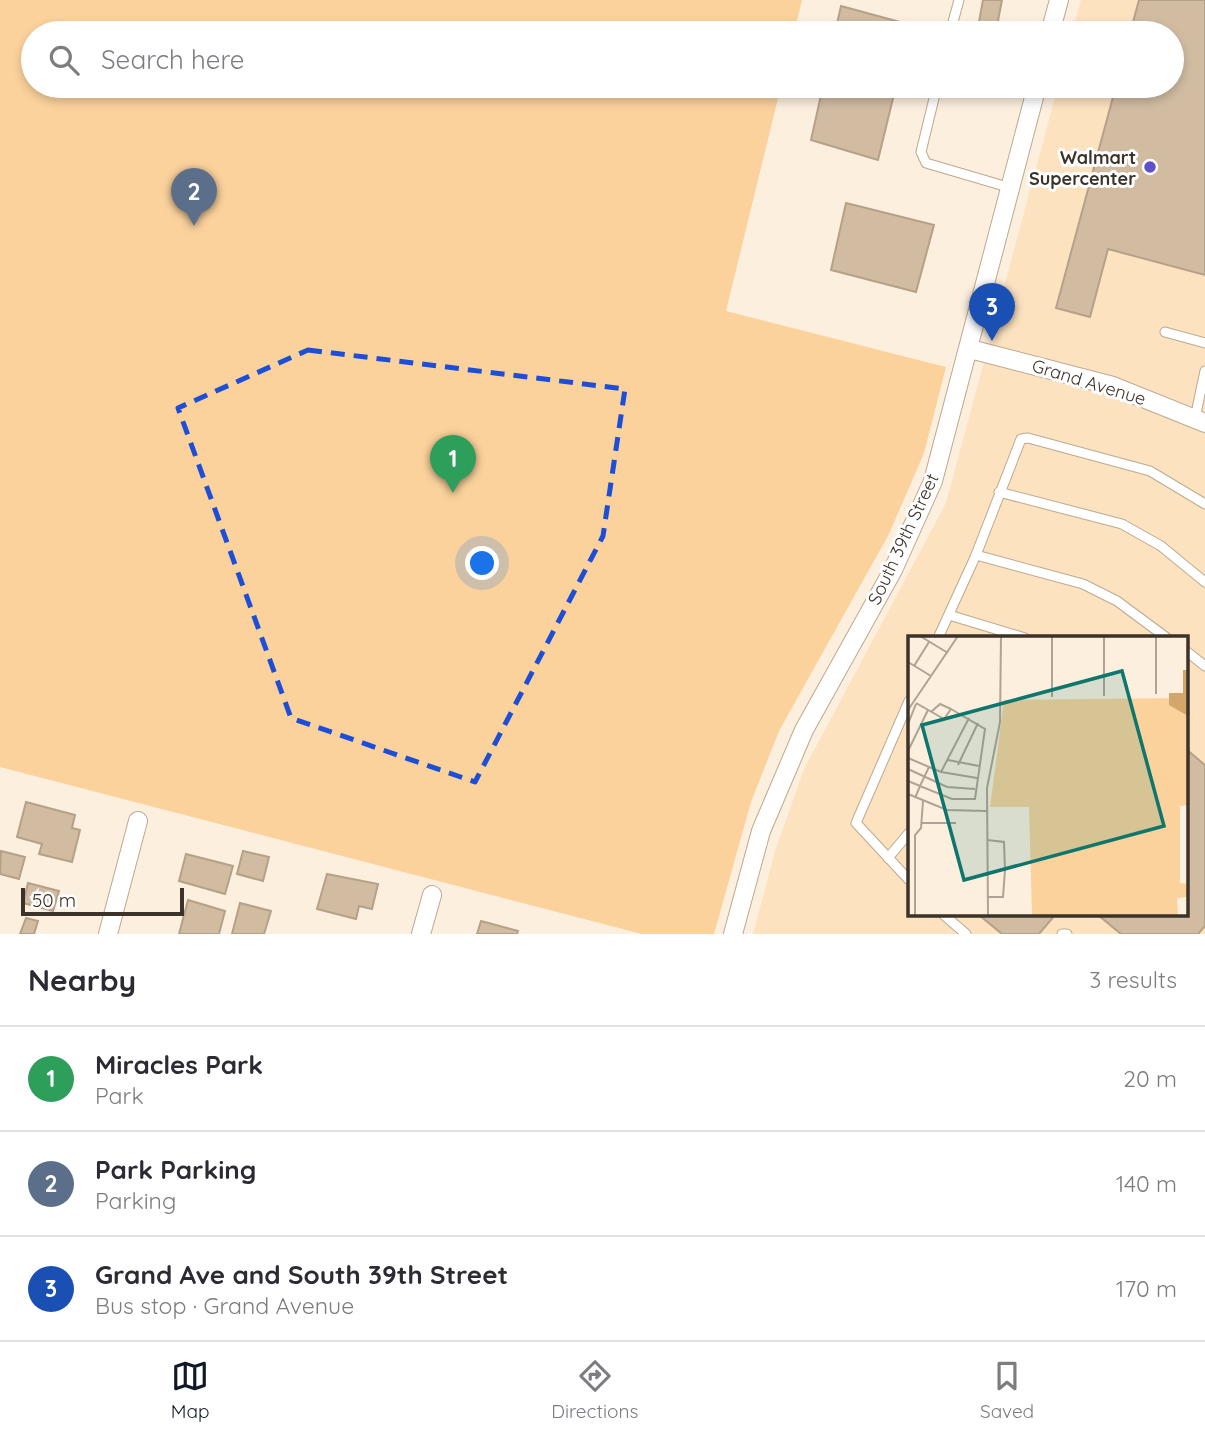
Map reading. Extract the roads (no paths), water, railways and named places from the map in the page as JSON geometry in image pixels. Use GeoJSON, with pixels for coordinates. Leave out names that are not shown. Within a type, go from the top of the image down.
{"type":"FeatureCollection","features":[{"type":"Feature","properties":{"kind":"street"},"geometry":{"type":"LineString","coordinates":[[1054,21],[1059,0]]}},
{"type":"Feature","properties":{"kind":"street","name":"South 39th Street"},"geometry":{"type":"LineString","coordinates":[[733,934],[761,831],[804,730],[893,570],[933,481],[970,349],[1034,98]]}},
{"type":"Feature","properties":{"kind":"street","name":"Grand Avenue"},"geometry":{"type":"LineString","coordinates":[[970,349],[1113,386],[1200,421]]}},
{"type":"Feature","properties":{"kind":"street"},"geometry":{"type":"LineString","coordinates":[[108,934],[138,821]]}},
{"type":"Feature","properties":{"kind":"street"},"geometry":{"type":"LineString","coordinates":[[421,934],[432,895]]}},
{"type":"Feature","properties":{"kind":"lane"},"geometry":{"type":"LineString","coordinates":[[953,21],[959,0]]}},
{"type":"Feature","properties":{"kind":"lane"},"geometry":{"type":"LineString","coordinates":[[934,98],[921,152],[926,163],[1011,188]]}},
{"type":"Feature","properties":{"kind":"lane"},"geometry":{"type":"LineString","coordinates":[[1165,332],[1205,343]]}},
{"type":"Feature","properties":{"kind":"lane"},"geometry":{"type":"LineString","coordinates":[[1200,421],[1205,371]]}},
{"type":"Feature","properties":{"kind":"lane"},"geometry":{"type":"LineString","coordinates":[[939,636],[976,555],[1016,445],[1021,439],[1028,438],[1150,471],[1205,504]]}},
{"type":"Feature","properties":{"kind":"lane"},"geometry":{"type":"LineString","coordinates":[[999,492],[1122,524],[1161,546],[1205,582]]}},
{"type":"Feature","properties":{"kind":"lane"},"geometry":{"type":"LineString","coordinates":[[976,555],[1083,584],[1117,601],[1165,636]]}},
{"type":"Feature","properties":{"kind":"lane"},"geometry":{"type":"LineString","coordinates":[[949,615],[1018,636]]}},
{"type":"Feature","properties":{"kind":"lane"},"geometry":{"type":"LineString","coordinates":[[1188,653],[1205,666]]}},
{"type":"Feature","properties":{"kind":"lane"},"geometry":{"type":"LineString","coordinates":[[908,703],[856,823],[908,879]]}},
{"type":"Feature","properties":{"kind":"lane"},"geometry":{"type":"LineString","coordinates":[[888,858],[908,834]]}},
{"type":"Feature","properties":{"kind":"lane"},"geometry":{"type":"LineString","coordinates":[[945,916],[965,934]]}},
{"type":"Feature","properties":{"kind":"place","name":"Walmart Supercenter"},"geometry":{"type":"Point","coordinates":[1150,167]}},
{"type":"Feature","properties":{"kind":"place","name":"Park Parking"},"geometry":{"type":"Point","coordinates":[194,226]}},
{"type":"Feature","properties":{"kind":"place","name":"Grand Ave and South 39th Street"},"geometry":{"type":"Point","coordinates":[992,341]}},
{"type":"Feature","properties":{"kind":"place","name":"Miracles Park"},"geometry":{"type":"Point","coordinates":[453,493]}}]}
